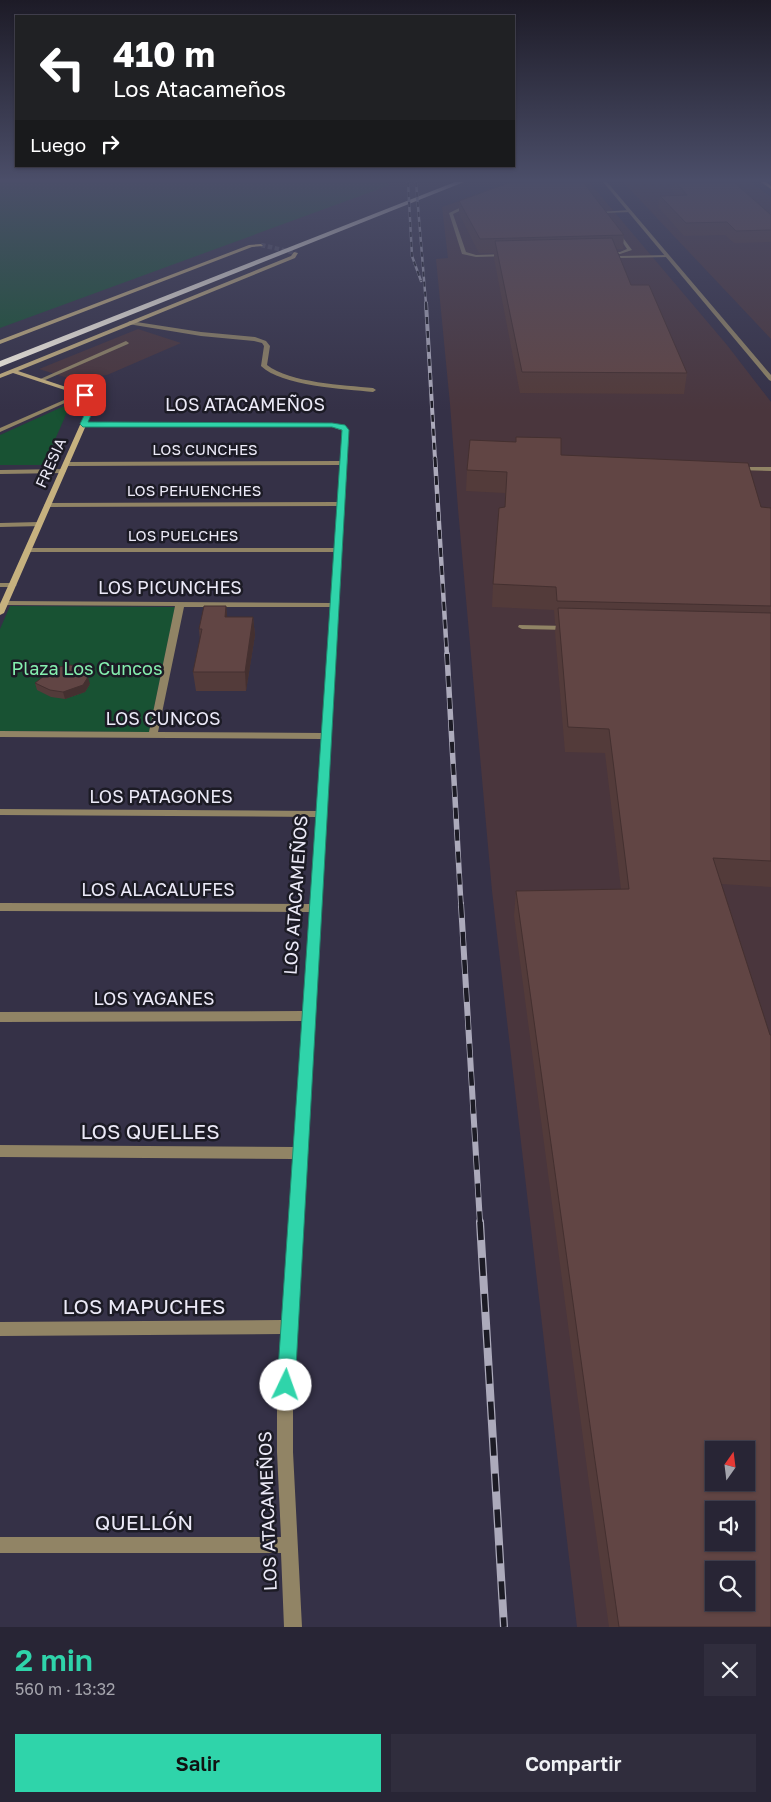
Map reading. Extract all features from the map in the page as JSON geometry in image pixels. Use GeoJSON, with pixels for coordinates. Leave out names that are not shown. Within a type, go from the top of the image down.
{"type":"FeatureCollection","features":[{"type":"Feature","properties":{"kind":"highway"},"geometry":{"type":"LineString","coordinates":[[166,289],[250,258]]}},
{"type":"Feature","properties":{"kind":"highway"},"geometry":{"type":"LineString","coordinates":[[0,364],[263,258]]}},
{"type":"Feature","properties":{"kind":"street"},"geometry":{"type":"LineString","coordinates":[[0,342],[220,258]]}},
{"type":"Feature","properties":{"kind":"street"},"geometry":{"type":"LineString","coordinates":[[0,376],[291,258]]}},
{"type":"Feature","properties":{"kind":"street"},"geometry":{"type":"LineString","coordinates":[[486,260],[506,258]]}},
{"type":"Feature","properties":{"kind":"street"},"geometry":{"type":"LineString","coordinates":[[670,258],[771,379]]}},
{"type":"Feature","properties":{"kind":"street"},"geometry":{"type":"LineString","coordinates":[[130,323],[201,334],[255,339],[264,342],[267,346],[264,366],[271,373],[309,382],[373,390]]}},
{"type":"Feature","properties":{"kind":"street"},"geometry":{"type":"LineString","coordinates":[[41,380],[126,343]]}},
{"type":"Feature","properties":{"kind":"street"},"geometry":{"type":"LineString","coordinates":[[13,371],[82,394]]}},
{"type":"Feature","properties":{"kind":"street"},"geometry":{"type":"LineString","coordinates":[[0,430],[82,394]]}},
{"type":"Feature","properties":{"kind":"street","name":"FRESIA"},"geometry":{"type":"LineString","coordinates":[[0,613],[91,403],[82,394]]}},
{"type":"Feature","properties":{"kind":"street","name":"LOS ATACAMEÑOS"},"geometry":{"type":"LineString","coordinates":[[83,424],[338,425],[346,430],[289,1327],[285,1452],[293,1627]]}},
{"type":"Feature","properties":{"kind":"street","name":"LOS CUNCHES"},"geometry":{"type":"LineString","coordinates":[[0,472],[64,468],[344,463]]}},
{"type":"Feature","properties":{"kind":"street"},"geometry":{"type":"LineString","coordinates":[[732,467],[771,469]]}},
{"type":"Feature","properties":{"kind":"street","name":"LOS PEHUENCHES"},"geometry":{"type":"LineString","coordinates":[[48,505],[341,504]]}},
{"type":"Feature","properties":{"kind":"street"},"geometry":{"type":"LineString","coordinates":[[0,525],[39,524]]}},
{"type":"Feature","properties":{"kind":"street","name":"LOS PUELCHES"},"geometry":{"type":"LineString","coordinates":[[28,550],[338,550]]}},
{"type":"Feature","properties":{"kind":"street"},"geometry":{"type":"LineString","coordinates":[[0,584],[13,584]]}},
{"type":"Feature","properties":{"kind":"street","name":"LOS PICUNCHES"},"geometry":{"type":"LineString","coordinates":[[4,603],[335,605]]}},
{"type":"Feature","properties":{"kind":"street"},"geometry":{"type":"LineString","coordinates":[[152,736],[180,604]]}},
{"type":"Feature","properties":{"kind":"street"},"geometry":{"type":"LineString","coordinates":[[522,627],[582,628]]}},
{"type":"Feature","properties":{"kind":"street","name":"LOS CUNCOS"},"geometry":{"type":"LineString","coordinates":[[0,734],[326,736]]}},
{"type":"Feature","properties":{"kind":"street","name":"LOS PATAGONES"},"geometry":{"type":"LineString","coordinates":[[0,812],[321,814]]}},
{"type":"Feature","properties":{"kind":"street","name":"LOS ALACALUFES"},"geometry":{"type":"LineString","coordinates":[[0,907],[315,908]]}},
{"type":"Feature","properties":{"kind":"street","name":"LOS YAGANES"},"geometry":{"type":"LineString","coordinates":[[0,1017],[309,1016]]}},
{"type":"Feature","properties":{"kind":"street","name":"LOS QUELLES"},"geometry":{"type":"LineString","coordinates":[[0,1151],[300,1153]]}},
{"type":"Feature","properties":{"kind":"street","name":"LOS MAPUCHES"},"geometry":{"type":"LineString","coordinates":[[0,1329],[289,1327]]}},
{"type":"Feature","properties":{"kind":"street","name":"QUELLÓN"},"geometry":{"type":"LineString","coordinates":[[0,1545],[288,1546]]}},
{"type":"Feature","properties":{"kind":"shaded area"},"geometry":{"type":"Polygon","coordinates":[[[653,258],[727,345],[771,402],[771,1627],[577,1627],[492,891],[436,259],[653,258]]]}},
{"type":"Feature","properties":{"kind":"shaded area"},"geometry":{"type":"Polygon","coordinates":[[[695,258],[771,258],[771,339],[695,258]]]}},
{"type":"Feature","properties":{"kind":"shaded area"},"geometry":{"type":"Polygon","coordinates":[[[138,329],[181,343],[107,375],[71,379],[39,369],[138,329]]]}},
{"type":"Feature","properties":{"kind":"green space"},"geometry":{"type":"Polygon","coordinates":[[[0,258],[191,258],[0,328],[0,258]]]}},
{"type":"Feature","properties":{"kind":"green space"},"geometry":{"type":"Polygon","coordinates":[[[71,403],[44,465],[0,465],[0,435],[71,403]]]}},
{"type":"Feature","properties":{"kind":"green space","name":"Plaza Los Cuncos"},"geometry":{"type":"Polygon","coordinates":[[[10,606],[175,607],[149,732],[0,731],[0,629],[10,606]]]}},
{"type":"Feature","properties":{"kind":"building"},"geometry":{"type":"Polygon","coordinates":[[[498,258],[620,258],[631,285],[649,285],[687,373],[522,372],[498,258]]]}},
{"type":"Feature","properties":{"kind":"building"},"geometry":{"type":"Polygon","coordinates":[[[516,437],[561,438],[561,455],[748,463],[761,507],[771,508],[771,606],[557,601],[556,587],[493,584],[499,508],[505,507],[507,472],[467,470],[470,440],[516,442],[516,437]]]}},
{"type":"Feature","properties":{"kind":"building"},"geometry":{"type":"Polygon","coordinates":[[[204,606],[226,606],[225,617],[253,617],[245,672],[193,672],[202,629],[199,629],[204,606]]]}},
{"type":"Feature","properties":{"kind":"building"},"geometry":{"type":"Polygon","coordinates":[[[558,608],[771,613],[771,861],[713,858],[771,1035],[771,1627],[619,1627],[516,891],[629,889],[609,729],[568,727],[558,608]]]}},
{"type":"Feature","properties":{"kind":"building"},"geometry":{"type":"Polygon","coordinates":[[[70,665],[86,667],[88,677],[83,685],[63,692],[50,690],[35,683],[54,668],[70,665]]]}},
{"type":"Feature","properties":{"kind":"railway"},"geometry":{"type":"LineString","coordinates":[[413,258],[421,281]]}},
{"type":"Feature","properties":{"kind":"railway"},"geometry":{"type":"LineString","coordinates":[[422,258],[426,304]]}},
{"type":"Feature","properties":{"kind":"railway"},"geometry":{"type":"LineString","coordinates":[[426,303],[435,459]]}},
{"type":"Feature","properties":{"kind":"railway"},"geometry":{"type":"LineString","coordinates":[[435,458],[447,656]]}},
{"type":"Feature","properties":{"kind":"railway"},"geometry":{"type":"LineString","coordinates":[[447,654],[461,906]]}},
{"type":"Feature","properties":{"kind":"railway"},"geometry":{"type":"LineString","coordinates":[[461,904],[480,1223]]}},
{"type":"Feature","properties":{"kind":"railway"},"geometry":{"type":"LineString","coordinates":[[480,1222],[504,1627]]}},
{"type":"Feature","properties":{"kind":"route"},"geometry":{"type":"LineString","coordinates":[[85,395],[90,400],[91,406],[83,424],[338,425],[346,430],[286,1385]]}}]}
